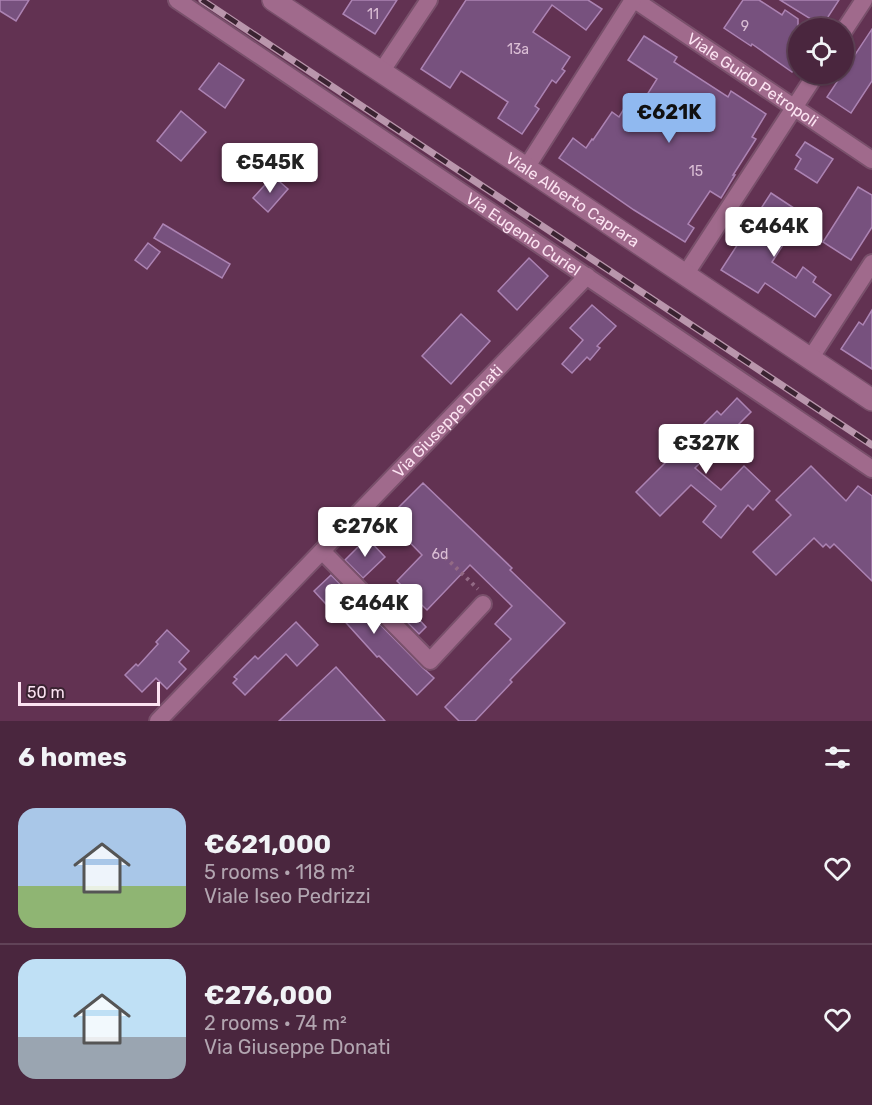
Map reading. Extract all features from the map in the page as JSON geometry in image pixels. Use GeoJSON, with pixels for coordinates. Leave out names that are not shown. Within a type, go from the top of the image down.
{"type":"FeatureCollection","features":[{"type":"Feature","properties":{"kind":"street","name":"Via Eugenio Curiel"},"geometry":{"type":"LineString","coordinates":[[177,0],[872,469]]}},
{"type":"Feature","properties":{"kind":"street","name":"Viale Alberto Caprara"},"geometry":{"type":"LineString","coordinates":[[273,0],[872,400]]}},
{"type":"Feature","properties":{"kind":"street"},"geometry":{"type":"LineString","coordinates":[[381,72],[429,0]]}},
{"type":"Feature","properties":{"kind":"street"},"geometry":{"type":"LineString","coordinates":[[526,168],[634,0]]}},
{"type":"Feature","properties":{"kind":"street","name":"Viale Guido Petropoli"},"geometry":{"type":"LineString","coordinates":[[634,0],[872,160]]}},
{"type":"Feature","properties":{"kind":"street"},"geometry":{"type":"LineString","coordinates":[[852,18],[864,0]]}},
{"type":"Feature","properties":{"kind":"street"},"geometry":{"type":"LineString","coordinates":[[685,275],[809,84]]}},
{"type":"Feature","properties":{"kind":"street"},"geometry":{"type":"LineString","coordinates":[[810,359],[872,263]]}},
{"type":"Feature","properties":{"kind":"street","name":"Via Giuseppe Donati"},"geometry":{"type":"LineString","coordinates":[[158,721],[587,276]]}},
{"type":"Feature","properties":{"kind":"street"},"geometry":{"type":"LineString","coordinates":[[322,551],[430,661],[483,604]]}},
{"type":"Feature","properties":{"kind":"path"},"geometry":{"type":"LineString","coordinates":[[445,557],[484,594],[478,600],[483,604]]}},
{"type":"Feature","properties":{"kind":"building"},"geometry":{"type":"Polygon","coordinates":[[[0,0],[29,0],[16,21],[0,11],[0,0]]]}},
{"type":"Feature","properties":{"kind":"building"},"geometry":{"type":"Polygon","coordinates":[[[352,0],[397,0],[375,34],[343,14],[352,0]]]}},
{"type":"Feature","properties":{"kind":"building"},"geometry":{"type":"Polygon","coordinates":[[[466,0],[588,0],[602,9],[586,30],[552,5],[533,32],[570,57],[562,69],[565,71],[556,83],[552,80],[535,106],[539,109],[522,134],[498,118],[508,102],[461,71],[450,88],[421,69],[466,0]]]}},
{"type":"Feature","properties":{"kind":"building"},"geometry":{"type":"Polygon","coordinates":[[[743,0],[759,0],[782,15],[785,10],[797,18],[788,18],[788,69],[752,44],[751,46],[724,28],[743,0]]]}},
{"type":"Feature","properties":{"kind":"building"},"geometry":{"type":"Polygon","coordinates":[[[780,0],[839,0],[827,18],[809,18],[780,0]]]}},
{"type":"Feature","properties":{"kind":"building"},"geometry":{"type":"Polygon","coordinates":[[[872,29],[872,81],[851,113],[827,97],[836,84],[854,84],[854,56],[872,29]]]}},
{"type":"Feature","properties":{"kind":"building"},"geometry":{"type":"Polygon","coordinates":[[[644,36],[677,57],[674,62],[728,97],[731,91],[766,114],[752,137],[756,139],[721,198],[710,191],[688,224],[694,228],[685,242],[559,158],[573,138],[586,148],[612,112],[619,117],[625,107],[635,114],[657,79],[628,60],[644,36]]]}},
{"type":"Feature","properties":{"kind":"building"},"geometry":{"type":"Polygon","coordinates":[[[219,63],[244,80],[225,108],[199,89],[219,63]]]}},
{"type":"Feature","properties":{"kind":"building"},"geometry":{"type":"Polygon","coordinates":[[[181,111],[206,132],[181,161],[157,141],[181,111]]]}},
{"type":"Feature","properties":{"kind":"building"},"geometry":{"type":"Polygon","coordinates":[[[805,142],[833,159],[817,183],[795,169],[801,159],[796,155],[805,142]]]}},
{"type":"Feature","properties":{"kind":"building"},"geometry":{"type":"Polygon","coordinates":[[[273,176],[288,189],[268,212],[253,198],[273,176]]]}},
{"type":"Feature","properties":{"kind":"building"},"geometry":{"type":"Polygon","coordinates":[[[858,187],[872,195],[872,227],[851,260],[823,242],[858,187]]]}},
{"type":"Feature","properties":{"kind":"building"},"geometry":{"type":"Polygon","coordinates":[[[771,193],[803,214],[772,262],[796,278],[803,267],[816,277],[813,282],[831,295],[815,317],[765,283],[758,293],[721,270],[771,193]]]}},
{"type":"Feature","properties":{"kind":"building"},"geometry":{"type":"Polygon","coordinates":[[[163,224],[230,264],[222,278],[154,238],[163,224]]]}},
{"type":"Feature","properties":{"kind":"building"},"geometry":{"type":"Polygon","coordinates":[[[148,243],[160,252],[147,269],[135,260],[148,243]]]}},
{"type":"Feature","properties":{"kind":"building"},"geometry":{"type":"Polygon","coordinates":[[[529,258],[548,276],[517,310],[498,291],[529,258]]]}},
{"type":"Feature","properties":{"kind":"building"},"geometry":{"type":"Polygon","coordinates":[[[592,305],[616,326],[597,346],[600,348],[590,360],[587,357],[572,373],[562,364],[583,340],[570,328],[592,305]]]}},
{"type":"Feature","properties":{"kind":"building"},"geometry":{"type":"Polygon","coordinates":[[[872,310],[872,369],[841,349],[859,322],[863,325],[872,310]]]}},
{"type":"Feature","properties":{"kind":"building"},"geometry":{"type":"Polygon","coordinates":[[[461,314],[490,341],[451,384],[422,356],[461,314]]]}},
{"type":"Feature","properties":{"kind":"building"},"geometry":{"type":"Polygon","coordinates":[[[737,398],[751,412],[695,468],[721,490],[744,466],[770,491],[753,510],[748,505],[721,538],[703,522],[716,506],[691,485],[660,516],[636,492],[717,411],[721,415],[737,398]]]}},
{"type":"Feature","properties":{"kind":"building"},"geometry":{"type":"Polygon","coordinates":[[[811,466],[846,501],[858,486],[872,496],[872,581],[834,544],[830,548],[826,544],[823,547],[814,538],[776,575],[753,552],[791,515],[776,500],[811,466]]]}},
{"type":"Feature","properties":{"kind":"building"},"geometry":{"type":"Polygon","coordinates":[[[423,483],[512,568],[510,570],[565,623],[510,680],[512,682],[475,721],[459,721],[445,707],[511,639],[495,624],[512,606],[470,565],[427,610],[397,581],[422,555],[387,519],[423,483]]]}},
{"type":"Feature","properties":{"kind":"building"},"geometry":{"type":"Polygon","coordinates":[[[367,538],[385,557],[363,578],[345,560],[367,538]]]}},
{"type":"Feature","properties":{"kind":"building"},"geometry":{"type":"Polygon","coordinates":[[[331,575],[434,678],[417,695],[314,591],[331,575]]]}},
{"type":"Feature","properties":{"kind":"building"},"geometry":{"type":"Polygon","coordinates":[[[414,614],[426,627],[419,634],[406,621],[414,614]]]}},
{"type":"Feature","properties":{"kind":"building"},"geometry":{"type":"Polygon","coordinates":[[[296,622],[318,645],[297,666],[286,654],[245,695],[233,683],[237,679],[234,677],[255,656],[258,659],[296,622]]]}},
{"type":"Feature","properties":{"kind":"building"},"geometry":{"type":"Polygon","coordinates":[[[167,630],[189,651],[179,662],[186,669],[167,689],[156,678],[142,692],[125,675],[136,664],[138,666],[167,630]]]}},
{"type":"Feature","properties":{"kind":"building"},"geometry":{"type":"Polygon","coordinates":[[[336,667],[385,721],[279,721],[336,667]]]}},
{"type":"Feature","properties":{"kind":"railway"},"geometry":{"type":"LineString","coordinates":[[202,0],[872,445]]}}]}
